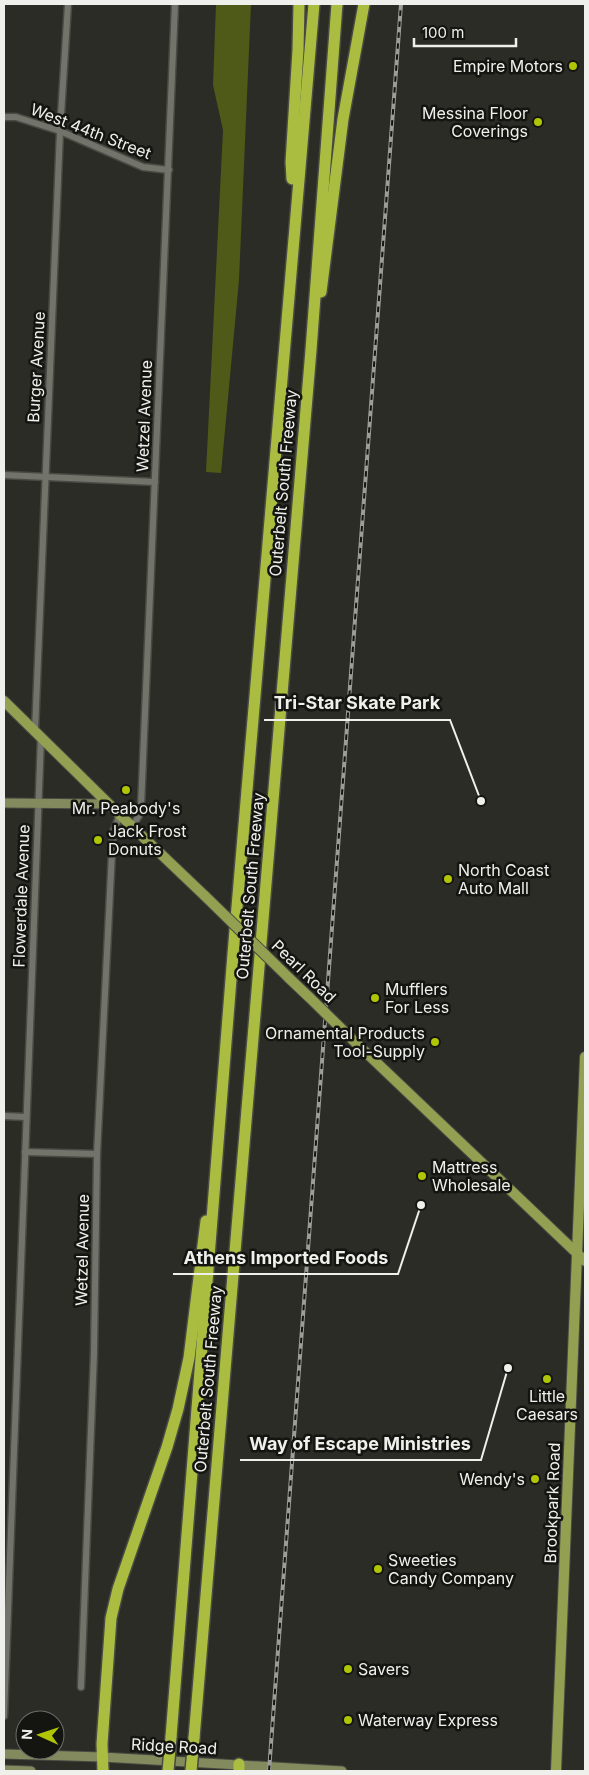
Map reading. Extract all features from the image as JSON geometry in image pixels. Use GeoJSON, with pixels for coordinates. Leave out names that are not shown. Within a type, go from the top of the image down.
{"type":"FeatureCollection","features":[{"type":"Feature","properties":{"kind":"highway"},"geometry":{"type":"LineString","coordinates":[[294,226],[291,162],[299,4]]}},
{"type":"Feature","properties":{"kind":"highway","name":"Outerbelt South Freeway"},"geometry":{"type":"LineString","coordinates":[[168,1771],[294,226],[314,4]]}},
{"type":"Feature","properties":{"kind":"highway","name":"Outerbelt South Freeway"},"geometry":{"type":"LineString","coordinates":[[192,1771],[311,350],[337,4]]}},
{"type":"Feature","properties":{"kind":"highway"},"geometry":{"type":"LineString","coordinates":[[311,350],[327,258],[344,120],[364,4]]}},
{"type":"Feature","properties":{"kind":"highway"},"geometry":{"type":"LineString","coordinates":[[104,1771],[102,1744],[106,1666],[111,1618],[118,1589],[167,1447],[185,1380],[202,1244],[218,1148]]}},
{"type":"Feature","properties":{"kind":"main road","name":"Pearl Road"},"geometry":{"type":"LineString","coordinates":[[4,701],[120,816],[585,1261]]}},
{"type":"Feature","properties":{"kind":"main road"},"geometry":{"type":"LineString","coordinates":[[4,803],[108,804]]}},
{"type":"Feature","properties":{"kind":"main road","name":"Brookpark Road"},"geometry":{"type":"LineString","coordinates":[[556,1771],[576,1253],[584,1127],[585,1057]]}},
{"type":"Feature","properties":{"kind":"main road","name":"Ridge Road"},"geometry":{"type":"LineString","coordinates":[[4,1754],[102,1757],[239,1768],[342,1771]]}},
{"type":"Feature","properties":{"kind":"main road"},"geometry":{"type":"LineString","coordinates":[[4,1770],[30,1771]]}},
{"type":"Feature","properties":{"kind":"street","name":"Burger Avenue"},"geometry":{"type":"LineString","coordinates":[[38,734],[45,477],[60,131],[68,4]]}},
{"type":"Feature","properties":{"kind":"street","name":"Wetzel Avenue"},"geometry":{"type":"LineString","coordinates":[[132,827],[140,814],[141,807],[175,4]]}},
{"type":"Feature","properties":{"kind":"street","name":"West 44th Street"},"geometry":{"type":"LineString","coordinates":[[4,117],[16,117],[60,131],[143,167],[169,170]]}},
{"type":"Feature","properties":{"kind":"street"},"geometry":{"type":"LineString","coordinates":[[4,475],[155,482]]}},
{"type":"Feature","properties":{"kind":"street","name":"Flowerdale Avenue"},"geometry":{"type":"LineString","coordinates":[[4,1716],[38,804],[38,734]]}},
{"type":"Feature","properties":{"kind":"street","name":"Wetzel Avenue"},"geometry":{"type":"LineString","coordinates":[[81,1687],[94,1353],[97,1154],[113,832],[120,816]]}},
{"type":"Feature","properties":{"kind":"street"},"geometry":{"type":"LineString","coordinates":[[4,1116],[26,1117]]}},
{"type":"Feature","properties":{"kind":"street"},"geometry":{"type":"LineString","coordinates":[[25,1152],[97,1154]]}},
{"type":"Feature","properties":{"kind":"green space"},"geometry":{"type":"Polygon","coordinates":[[[216,4],[251,4],[239,280],[221,473],[206,472],[223,130],[213,85],[216,4]]]}},
{"type":"Feature","properties":{"kind":"railway"},"geometry":{"type":"LineString","coordinates":[[269,1771],[401,4]]}},
{"type":"Feature","properties":{"kind":"place","name":"Empire Motors"},"geometry":{"type":"Point","coordinates":[573,66]}},
{"type":"Feature","properties":{"kind":"place","name":"Messina Floor Coverings"},"geometry":{"type":"Point","coordinates":[538,122]}},
{"type":"Feature","properties":{"kind":"place","name":"Mr. Peabody's"},"geometry":{"type":"Point","coordinates":[126,790]}},
{"type":"Feature","properties":{"kind":"place","name":"Tri-Star Skate Park"},"geometry":{"type":"Point","coordinates":[481,801]}},
{"type":"Feature","properties":{"kind":"place","name":"Jack Frost Donuts"},"geometry":{"type":"Point","coordinates":[98,840]}},
{"type":"Feature","properties":{"kind":"place","name":"North Coast Auto Mall"},"geometry":{"type":"Point","coordinates":[448,879]}},
{"type":"Feature","properties":{"kind":"place","name":"Mufflers For Less"},"geometry":{"type":"Point","coordinates":[375,998]}},
{"type":"Feature","properties":{"kind":"place","name":"Ornamental Products Tool-Supply"},"geometry":{"type":"Point","coordinates":[435,1042]}},
{"type":"Feature","properties":{"kind":"place","name":"Mattress Wholesale"},"geometry":{"type":"Point","coordinates":[422,1176]}},
{"type":"Feature","properties":{"kind":"place","name":"Athens Imported Foods"},"geometry":{"type":"Point","coordinates":[421,1205]}},
{"type":"Feature","properties":{"kind":"place","name":"Way of Escape Ministries"},"geometry":{"type":"Point","coordinates":[508,1368]}},
{"type":"Feature","properties":{"kind":"place","name":"Little Caesars"},"geometry":{"type":"Point","coordinates":[547,1379]}},
{"type":"Feature","properties":{"kind":"place","name":"Wendy's"},"geometry":{"type":"Point","coordinates":[535,1479]}},
{"type":"Feature","properties":{"kind":"place","name":"Sweeties Candy Company"},"geometry":{"type":"Point","coordinates":[378,1569]}},
{"type":"Feature","properties":{"kind":"place","name":"Savers"},"geometry":{"type":"Point","coordinates":[348,1669]}},
{"type":"Feature","properties":{"kind":"place","name":"Waterway Express"},"geometry":{"type":"Point","coordinates":[348,1720]}}]}
